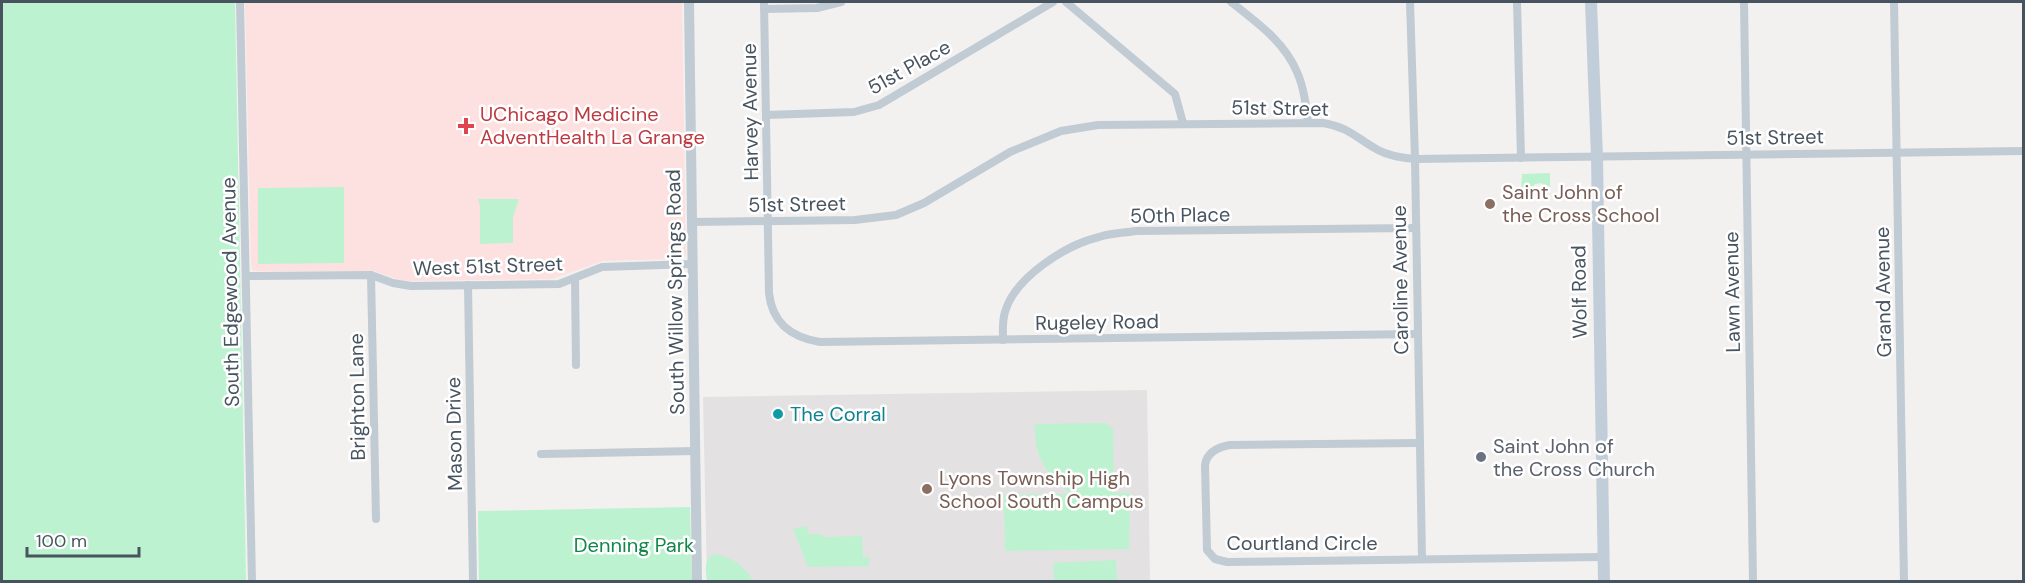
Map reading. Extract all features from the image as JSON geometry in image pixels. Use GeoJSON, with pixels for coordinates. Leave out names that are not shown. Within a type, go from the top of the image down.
{"type":"FeatureCollection","features":[{"type":"Feature","properties":{"kind":"main road","name":"Wolf Road"},"geometry":{"type":"LineString","coordinates":[[1591,2],[1597,157],[1604,582]]}},
{"type":"Feature","properties":{"kind":"street","name":"South Edgewood Avenue"},"geometry":{"type":"LineString","coordinates":[[240,2],[252,582]]}},
{"type":"Feature","properties":{"kind":"street","name":"South Willow Springs Road"},"geometry":{"type":"LineString","coordinates":[[689,2],[697,582]]}},
{"type":"Feature","properties":{"kind":"street"},"geometry":{"type":"LineString","coordinates":[[764,5],[817,8],[841,2]]}},
{"type":"Feature","properties":{"kind":"street","name":"51st Place"},"geometry":{"type":"LineString","coordinates":[[766,115],[840,113],[879,105],[1053,2]]}},
{"type":"Feature","properties":{"kind":"street"},"geometry":{"type":"LineString","coordinates":[[1066,2],[1175,94],[1180,105],[1183,123]]}},
{"type":"Feature","properties":{"kind":"street"},"geometry":{"type":"LineString","coordinates":[[1231,2],[1273,37],[1291,59],[1302,87],[1308,122]]}},
{"type":"Feature","properties":{"kind":"street","name":"Caroline Avenue"},"geometry":{"type":"LineString","coordinates":[[1410,2],[1422,559]]}},
{"type":"Feature","properties":{"kind":"street"},"geometry":{"type":"LineString","coordinates":[[1517,2],[1521,158]]}},
{"type":"Feature","properties":{"kind":"street","name":"Lawn Avenue"},"geometry":{"type":"LineString","coordinates":[[1744,2],[1753,582]]}},
{"type":"Feature","properties":{"kind":"street","name":"Grand Avenue"},"geometry":{"type":"LineString","coordinates":[[1894,2],[1904,582]]}},
{"type":"Feature","properties":{"kind":"street","name":"Harvey Avenue"},"geometry":{"type":"LineString","coordinates":[[764,5],[770,304],[782,326]]}},
{"type":"Feature","properties":{"kind":"street","name":"51st Street"},"geometry":{"type":"LineString","coordinates":[[692,222],[855,220],[889,216],[924,203],[1010,152],[1061,131],[1098,125],[1308,122],[1344,127],[1378,150],[1415,159],[2024,152]]}},
{"type":"Feature","properties":{"kind":"street","name":"50th Place"},"geometry":{"type":"LineString","coordinates":[[1002,340],[1005,311],[1017,289],[1047,261],[1068,249],[1098,237],[1136,231],[1415,228]]}},
{"type":"Feature","properties":{"kind":"street","name":"West 51st Street"},"geometry":{"type":"LineString","coordinates":[[247,276],[371,275],[401,285],[559,284],[592,270],[609,266],[693,264]]}},
{"type":"Feature","properties":{"kind":"street","name":"Brighton Lane"},"geometry":{"type":"LineString","coordinates":[[371,275],[376,519]]}},
{"type":"Feature","properties":{"kind":"street"},"geometry":{"type":"LineString","coordinates":[[574,279],[576,365]]}},
{"type":"Feature","properties":{"kind":"street","name":"Mason Drive"},"geometry":{"type":"LineString","coordinates":[[468,285],[473,582]]}},
{"type":"Feature","properties":{"kind":"street","name":"Rugeley Road"},"geometry":{"type":"LineString","coordinates":[[782,326],[798,337],[820,342],[1417,334]]}},
{"type":"Feature","properties":{"kind":"street","name":"Courtland Circle"},"geometry":{"type":"LineString","coordinates":[[1419,443],[1230,445],[1215,449],[1206,459],[1205,465],[1207,550],[1215,559],[1227,562],[1603,557]]}},
{"type":"Feature","properties":{"kind":"street"},"geometry":{"type":"LineString","coordinates":[[541,454],[695,451]]}},
{"type":"Feature","properties":{"kind":"shaded area","name":"UChicago Medicine AdventHealth La Grange"},"geometry":{"type":"Polygon","coordinates":[[[245,2],[682,2],[686,255],[676,259],[603,261],[552,279],[409,281],[374,271],[253,271],[251,265],[245,2]]]}},
{"type":"Feature","properties":{"kind":"shaded area","name":"Lyons Township High School South Campus"},"geometry":{"type":"Polygon","coordinates":[[[1147,390],[1150,581],[707,581],[703,397],[1147,390]]]}},
{"type":"Feature","properties":{"kind":"green space"},"geometry":{"type":"Polygon","coordinates":[[[2,2],[235,2],[246,581],[2,581],[2,2]]]}},
{"type":"Feature","properties":{"kind":"green space"},"geometry":{"type":"Polygon","coordinates":[[[1550,173],[1550,189],[1543,189],[1542,183],[1535,184],[1528,191],[1521,191],[1522,174],[1550,173]]]}},
{"type":"Feature","properties":{"kind":"green space"},"geometry":{"type":"Polygon","coordinates":[[[344,187],[344,263],[258,264],[258,188],[344,187]]]}},
{"type":"Feature","properties":{"kind":"green space"},"geometry":{"type":"Polygon","coordinates":[[[478,199],[519,199],[513,217],[513,243],[480,244],[478,199]]]}},
{"type":"Feature","properties":{"kind":"green space"},"geometry":{"type":"Polygon","coordinates":[[[1106,423],[1113,429],[1114,493],[1130,493],[1129,549],[1005,551],[1004,495],[1071,494],[1054,479],[1043,464],[1037,447],[1035,424],[1106,423]]]}},
{"type":"Feature","properties":{"kind":"green space","name":"Denning Park"},"geometry":{"type":"Polygon","coordinates":[[[690,507],[692,581],[479,581],[478,511],[690,507]]]}},
{"type":"Feature","properties":{"kind":"green space"},"geometry":{"type":"Polygon","coordinates":[[[807,526],[808,534],[822,534],[823,537],[862,536],[863,557],[869,557],[869,566],[808,567],[793,529],[807,526]]]}},
{"type":"Feature","properties":{"kind":"green space"},"geometry":{"type":"Polygon","coordinates":[[[715,554],[737,563],[753,581],[707,581],[707,562],[715,554]]]}},
{"type":"Feature","properties":{"kind":"green space"},"geometry":{"type":"Polygon","coordinates":[[[1116,560],[1117,581],[1054,581],[1053,563],[1116,560]]]}},
{"type":"Feature","properties":{"kind":"place","name":"UChicago Medicine AdventHealth La Grange"},"geometry":{"type":"Point","coordinates":[466,126]}},
{"type":"Feature","properties":{"kind":"place","name":"Saint John of the Cross School"},"geometry":{"type":"Point","coordinates":[1490,204]}},
{"type":"Feature","properties":{"kind":"place","name":"The Corral"},"geometry":{"type":"Point","coordinates":[778,414]}},
{"type":"Feature","properties":{"kind":"place","name":"Saint John of the Cross Church"},"geometry":{"type":"Point","coordinates":[1481,457]}},
{"type":"Feature","properties":{"kind":"place","name":"Lyons Township High School South Campus"},"geometry":{"type":"Point","coordinates":[927,489]}}]}
